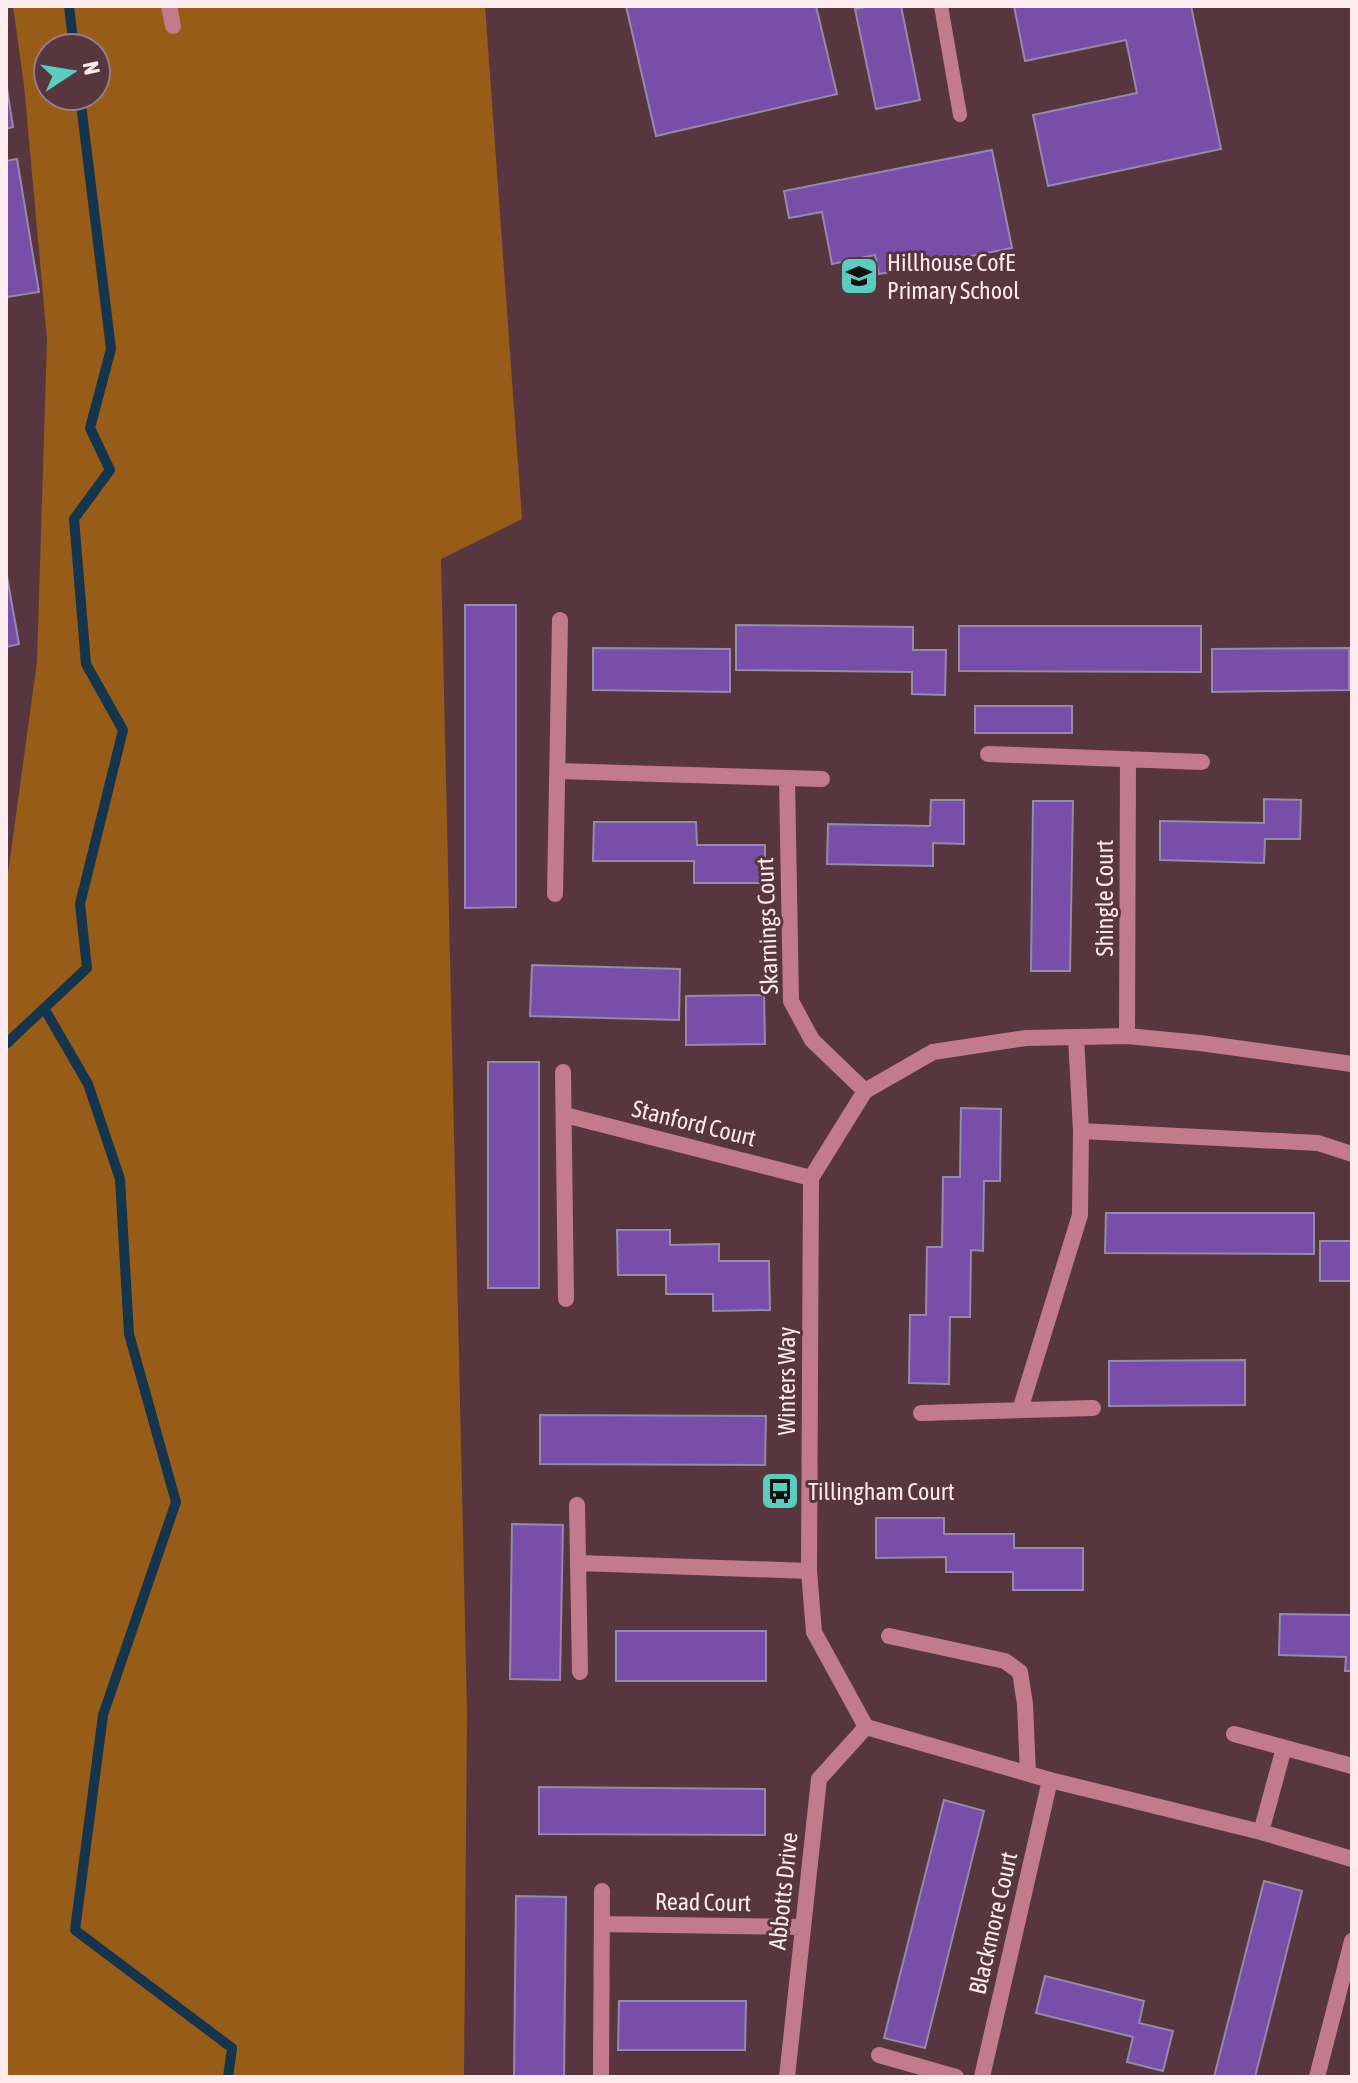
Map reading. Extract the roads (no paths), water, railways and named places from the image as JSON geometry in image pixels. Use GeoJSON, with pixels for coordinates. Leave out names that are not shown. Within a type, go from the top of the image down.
{"type":"FeatureCollection","features":[{"type":"Feature","properties":{"kind":"street"},"geometry":{"type":"LineString","coordinates":[[169,6],[173,26]]}},
{"type":"Feature","properties":{"kind":"street"},"geometry":{"type":"LineString","coordinates":[[555,894],[560,620]]}},
{"type":"Feature","properties":{"kind":"street"},"geometry":{"type":"LineString","coordinates":[[988,754],[1202,762]]}},
{"type":"Feature","properties":{"kind":"street","name":"Shingle Court"},"geometry":{"type":"LineString","coordinates":[[1127,1036],[1128,759]]}},
{"type":"Feature","properties":{"kind":"street"},"geometry":{"type":"LineString","coordinates":[[558,771],[822,779]]}},
{"type":"Feature","properties":{"kind":"street","name":"Skarnings Court"},"geometry":{"type":"LineString","coordinates":[[787,779],[791,1001],[812,1040],[865,1091]]}},
{"type":"Feature","properties":{"kind":"street"},"geometry":{"type":"LineString","coordinates":[[811,1178],[865,1091],[933,1052],[1026,1038],[1127,1036],[1352,1064]]}},
{"type":"Feature","properties":{"kind":"street"},"geometry":{"type":"LineString","coordinates":[[1020,1410],[1080,1215],[1081,1131],[1076,1037]]}},
{"type":"Feature","properties":{"kind":"street"},"geometry":{"type":"LineString","coordinates":[[563,1072],[566,1299]]}},
{"type":"Feature","properties":{"kind":"street","name":"Stanford Court"},"geometry":{"type":"LineString","coordinates":[[565,1115],[811,1178]]}},
{"type":"Feature","properties":{"kind":"street"},"geometry":{"type":"LineString","coordinates":[[1081,1131],[1318,1143],[1352,1154]]}},
{"type":"Feature","properties":{"kind":"street","name":"Winters Way"},"geometry":{"type":"LineString","coordinates":[[811,1178],[809,1571],[814,1632],[866,1727]]}},
{"type":"Feature","properties":{"kind":"street"},"geometry":{"type":"LineString","coordinates":[[921,1413],[1093,1408]]}},
{"type":"Feature","properties":{"kind":"street"},"geometry":{"type":"LineString","coordinates":[[577,1505],[580,1672]]}},
{"type":"Feature","properties":{"kind":"street"},"geometry":{"type":"LineString","coordinates":[[579,1563],[809,1571]]}},
{"type":"Feature","properties":{"kind":"street"},"geometry":{"type":"LineString","coordinates":[[889,1636],[1005,1661],[1020,1672],[1025,1704],[1028,1773]]}},
{"type":"Feature","properties":{"kind":"street"},"geometry":{"type":"LineString","coordinates":[[866,1727],[1050,1780],[1261,1832],[1352,1859]]}},
{"type":"Feature","properties":{"kind":"street","name":"Abbotts Drive"},"geometry":{"type":"LineString","coordinates":[[787,2077],[819,1779],[866,1727]]}},
{"type":"Feature","properties":{"kind":"street"},"geometry":{"type":"LineString","coordinates":[[1234,1734],[1352,1766]]}},
{"type":"Feature","properties":{"kind":"street"},"geometry":{"type":"LineString","coordinates":[[1261,1832],[1284,1748]]}},
{"type":"Feature","properties":{"kind":"street","name":"Blackmore Court"},"geometry":{"type":"LineString","coordinates":[[982,2077],[1050,1780]]}},
{"type":"Feature","properties":{"kind":"street"},"geometry":{"type":"LineString","coordinates":[[601,2077],[602,1891]]}},
{"type":"Feature","properties":{"kind":"street","name":"Read Court"},"geometry":{"type":"LineString","coordinates":[[602,1924],[803,1927]]}},
{"type":"Feature","properties":{"kind":"street"},"geometry":{"type":"LineString","coordinates":[[1317,2077],[1352,1941]]}},
{"type":"Feature","properties":{"kind":"street"},"geometry":{"type":"LineString","coordinates":[[879,2055],[956,2077]]}},
{"type":"Feature","properties":{"kind":"lane"},"geometry":{"type":"LineString","coordinates":[[941,6],[960,115]]}},
{"type":"Feature","properties":{"kind":"waterway"},"geometry":{"type":"LineString","coordinates":[[69,6],[72,32]]}},
{"type":"Feature","properties":{"kind":"waterway"},"geometry":{"type":"LineString","coordinates":[[6,1044],[87,968],[80,904],[123,730],[86,664],[74,519],[110,470],[90,428],[111,349],[82,112]]}},
{"type":"Feature","properties":{"kind":"waterway"},"geometry":{"type":"LineString","coordinates":[[44,1008],[88,1084],[120,1179],[129,1334],[176,1502],[103,1715],[75,1930],[232,2048],[228,2077]]}},
{"type":"Feature","properties":{"kind":"place","name":"Hillhouse CofE Primary School"},"geometry":{"type":"Point","coordinates":[859,276]}},
{"type":"Feature","properties":{"kind":"place","name":"Tillingham Court"},"geometry":{"type":"Point","coordinates":[780,1491]}}]}
